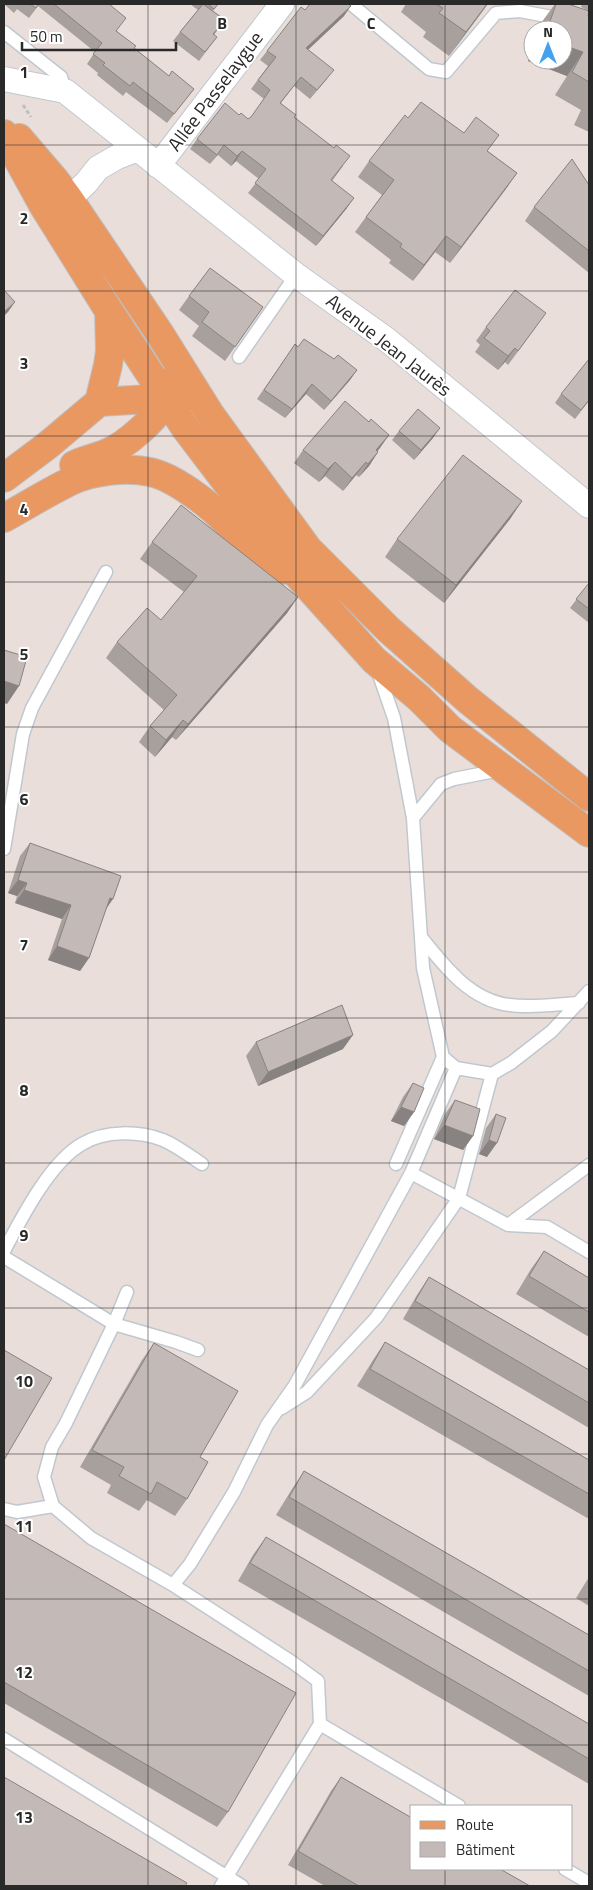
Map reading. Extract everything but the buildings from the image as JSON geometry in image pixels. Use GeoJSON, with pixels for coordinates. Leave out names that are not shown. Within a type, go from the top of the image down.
{"type":"FeatureCollection","features":[{"type":"Feature","properties":{"kind":"main road"},"geometry":{"type":"LineString","coordinates":[[4,120],[56,180],[173,354],[210,414],[308,549],[388,629],[468,700],[589,797]]}},
{"type":"Feature","properties":{"kind":"main road"},"geometry":{"type":"LineString","coordinates":[[4,134],[58,229],[166,398],[186,428],[293,570],[374,660],[419,698],[450,729],[589,833]]}},
{"type":"Feature","properties":{"kind":"main road"},"geometry":{"type":"LineString","coordinates":[[4,478],[48,445],[99,402],[110,351],[109,311]]}},
{"type":"Feature","properties":{"kind":"main road"},"geometry":{"type":"LineString","coordinates":[[4,511],[86,458],[106,454],[121,447],[145,426],[166,398],[173,354]]}},
{"type":"Feature","properties":{"kind":"main road"},"geometry":{"type":"LineString","coordinates":[[99,402],[166,398],[210,414]]}},
{"type":"Feature","properties":{"kind":"main road"},"geometry":{"type":"LineString","coordinates":[[4,518],[72,481],[100,473],[118,471],[152,472],[179,485],[214,509],[246,543],[269,563],[282,570],[293,570]]}},
{"type":"Feature","properties":{"kind":"street","name":"Allée Passelaygue"},"geometry":{"type":"LineString","coordinates":[[158,166],[272,8]]}},
{"type":"Feature","properties":{"kind":"street"},"geometry":{"type":"LineString","coordinates":[[4,79],[64,91]]}},
{"type":"Feature","properties":{"kind":"street","name":"Avenue Jean Jaurès"},"geometry":{"type":"LineString","coordinates":[[64,91],[296,275],[386,339],[589,506]]}},
{"type":"Feature","properties":{"kind":"street"},"geometry":{"type":"LineString","coordinates":[[58,229],[69,199],[98,168],[117,157],[138,149]]}},
{"type":"Feature","properties":{"kind":"lane"},"geometry":{"type":"LineString","coordinates":[[351,4],[428,69],[446,72],[496,13],[520,12],[589,24]]}},
{"type":"Feature","properties":{"kind":"lane"},"geometry":{"type":"LineString","coordinates":[[4,32],[61,77],[64,91]]}},
{"type":"Feature","properties":{"kind":"lane"},"geometry":{"type":"LineString","coordinates":[[239,357],[296,275]]}},
{"type":"Feature","properties":{"kind":"lane"},"geometry":{"type":"LineString","coordinates":[[4,849],[23,734],[32,708],[106,572]]}},
{"type":"Feature","properties":{"kind":"lane"},"geometry":{"type":"LineString","coordinates":[[374,660],[394,718],[413,818],[423,968],[444,1057],[456,1068],[492,1074],[511,1063],[552,1031],[589,991]]}},
{"type":"Feature","properties":{"kind":"lane"},"geometry":{"type":"LineString","coordinates":[[413,818],[440,784],[454,779],[503,769]]}},
{"type":"Feature","properties":{"kind":"lane"},"geometry":{"type":"LineString","coordinates":[[421,937],[448,969],[482,998],[509,1005],[579,1003]]}},
{"type":"Feature","properties":{"kind":"lane"},"geometry":{"type":"LineString","coordinates":[[396,1164],[444,1057]]}},
{"type":"Feature","properties":{"kind":"lane"},"geometry":{"type":"LineString","coordinates":[[173,1585],[190,1564],[229,1500],[267,1424],[294,1385],[411,1173],[456,1068]]}},
{"type":"Feature","properties":{"kind":"lane"},"geometry":{"type":"LineString","coordinates":[[278,1410],[307,1392],[376,1318],[459,1198],[492,1074]]}},
{"type":"Feature","properties":{"kind":"lane"},"geometry":{"type":"LineString","coordinates":[[4,1251],[28,1206],[46,1180],[66,1157],[81,1144],[99,1137],[118,1134],[139,1134],[163,1140],[202,1164]]}},
{"type":"Feature","properties":{"kind":"lane"},"geometry":{"type":"LineString","coordinates":[[508,1225],[589,1165]]}},
{"type":"Feature","properties":{"kind":"lane"},"geometry":{"type":"LineString","coordinates":[[411,1173],[508,1225],[547,1228],[589,1252]]}},
{"type":"Feature","properties":{"kind":"lane"},"geometry":{"type":"LineString","coordinates":[[4,1256],[114,1324],[198,1350]]}},
{"type":"Feature","properties":{"kind":"lane"},"geometry":{"type":"LineString","coordinates":[[127,1292],[114,1324],[52,1447],[44,1477],[53,1506],[90,1538],[173,1585],[318,1681],[320,1724],[224,1882]]}},
{"type":"Feature","properties":{"kind":"lane"},"geometry":{"type":"LineString","coordinates":[[4,1509],[17,1512],[53,1506]]}},
{"type":"Feature","properties":{"kind":"lane"},"geometry":{"type":"LineString","coordinates":[[320,1724],[457,1805]]}},
{"type":"Feature","properties":{"kind":"lane"},"geometry":{"type":"LineString","coordinates":[[4,1739],[224,1882],[242,1886]]}},
{"type":"Feature","properties":{"kind":"lane"},"geometry":{"type":"LineString","coordinates":[[567,1870],[589,1883]]}}]}
